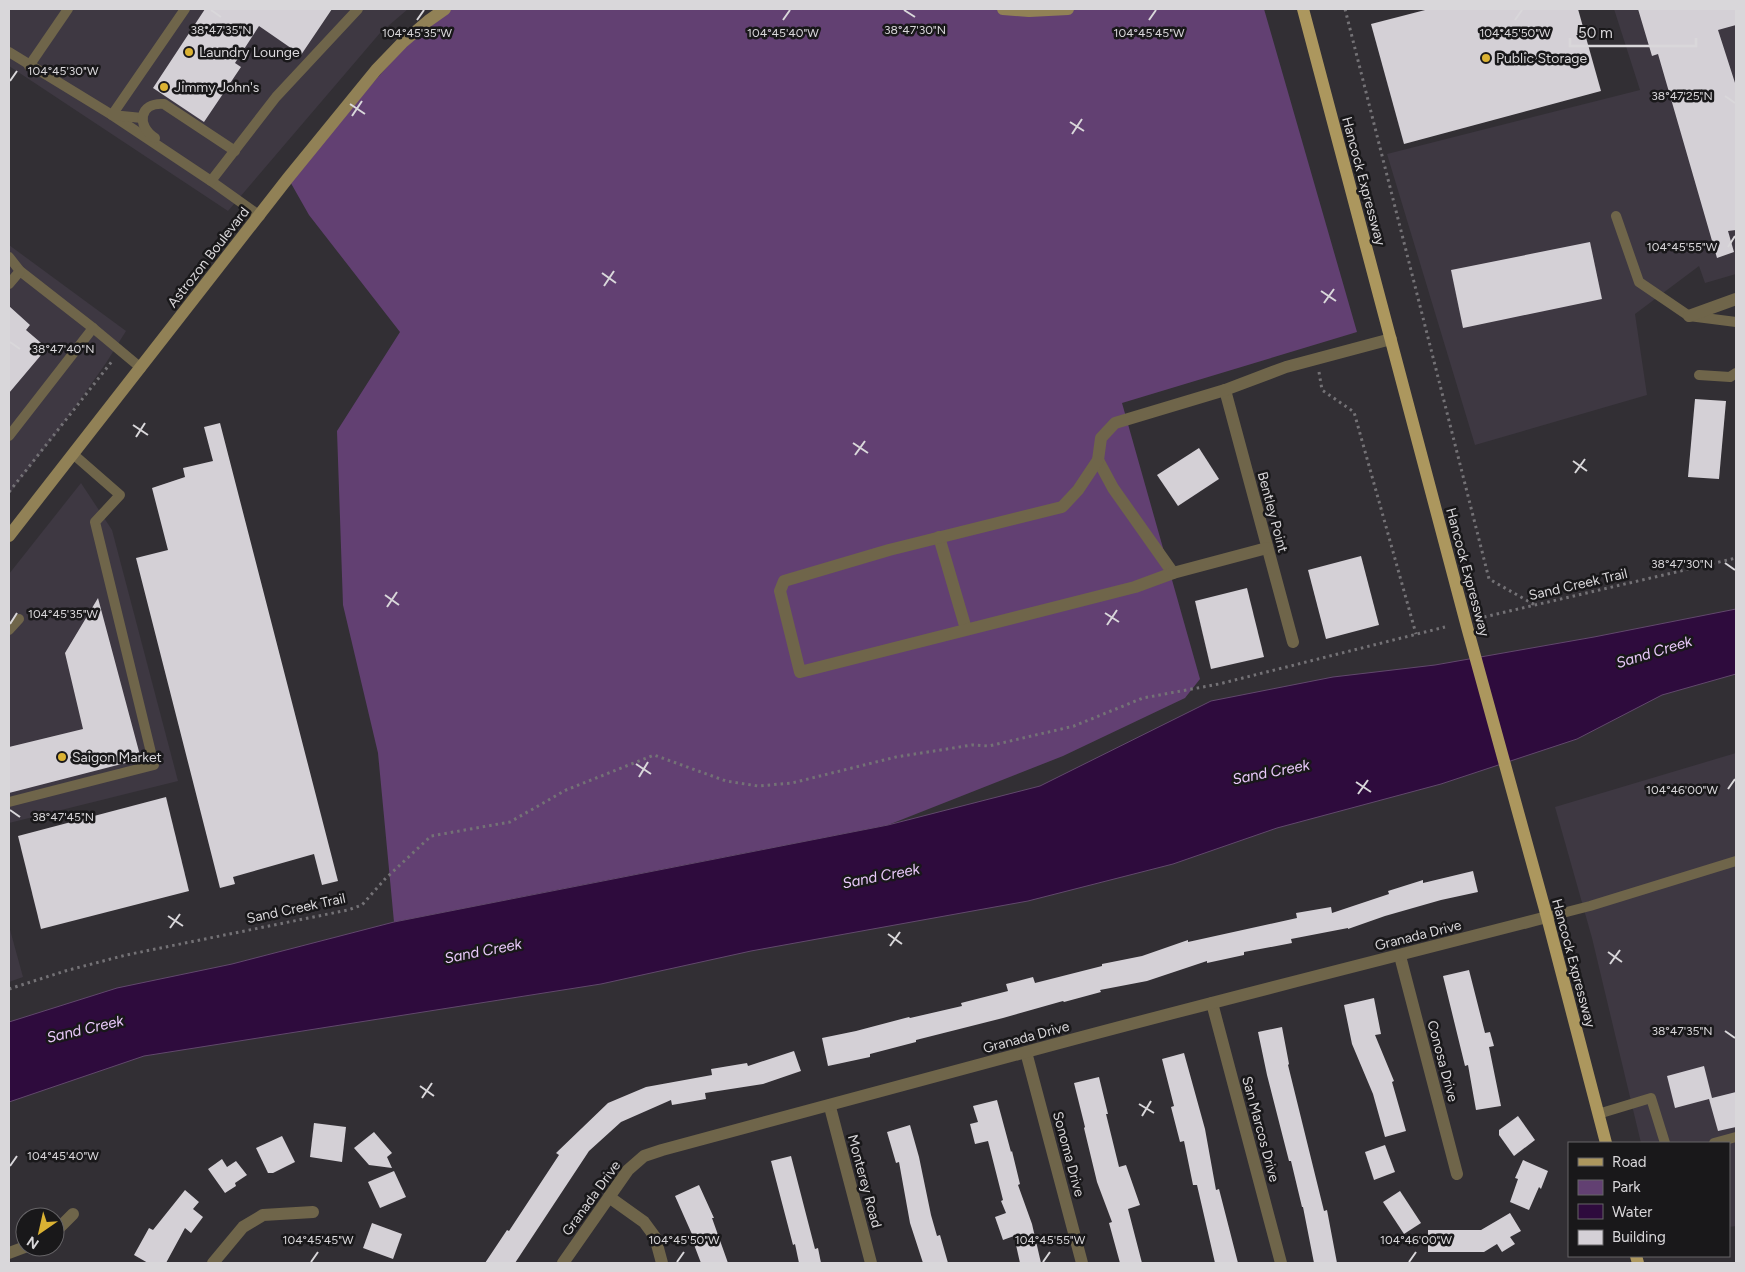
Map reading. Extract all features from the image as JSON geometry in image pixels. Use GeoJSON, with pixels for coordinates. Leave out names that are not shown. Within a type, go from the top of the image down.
{"type":"FeatureCollection","features":[{"type":"Feature","properties":{"kind":"main road","name":"Astrozon Boulevard"},"geometry":{"type":"LineString","coordinates":[[9,536],[376,70],[402,43],[445,9]]}},
{"type":"Feature","properties":{"kind":"main road"},"geometry":{"type":"LineString","coordinates":[[1003,9],[1029,11],[1068,9]]}},
{"type":"Feature","properties":{"kind":"main road","name":"Hancock Expressway"},"geometry":{"type":"LineString","coordinates":[[1303,9],[1606,1142]]}},
{"type":"Feature","properties":{"kind":"street"},"geometry":{"type":"LineString","coordinates":[[1689,316],[1736,299]]}},
{"type":"Feature","properties":{"kind":"street"},"geometry":{"type":"LineString","coordinates":[[1267,548],[1173,573],[1135,587],[800,672],[780,591],[784,581],[889,550],[1062,507],[1078,490],[1098,460],[1101,438],[1115,423],[1224,390],[1286,367],[1391,339]]}},
{"type":"Feature","properties":{"kind":"street","name":"Bentley Point"},"geometry":{"type":"LineString","coordinates":[[1224,390],[1293,642]]}},
{"type":"Feature","properties":{"kind":"street"},"geometry":{"type":"LineString","coordinates":[[1098,460],[1114,488],[1173,573]]}},
{"type":"Feature","properties":{"kind":"street"},"geometry":{"type":"LineString","coordinates":[[939,537],[966,629]]}},
{"type":"Feature","properties":{"kind":"street","name":"Granada Drive"},"geometry":{"type":"LineString","coordinates":[[564,1263],[628,1170],[644,1156],[1026,1052],[1547,918]]}},
{"type":"Feature","properties":{"kind":"street","name":"Conosa Drive"},"geometry":{"type":"LineString","coordinates":[[1400,956],[1456,1174]]}},
{"type":"Feature","properties":{"kind":"street","name":"San Marcos Drive"},"geometry":{"type":"LineString","coordinates":[[1212,1003],[1281,1263]]}},
{"type":"Feature","properties":{"kind":"street","name":"Sonoma Drive"},"geometry":{"type":"LineString","coordinates":[[1026,1052],[1082,1263]]}},
{"type":"Feature","properties":{"kind":"street","name":"Monterey Road"},"geometry":{"type":"LineString","coordinates":[[830,1106],[871,1263]]}},
{"type":"Feature","properties":{"kind":"street"},"geometry":{"type":"LineString","coordinates":[[608,1197],[644,1222],[655,1238],[662,1263]]}},
{"type":"Feature","properties":{"kind":"street"},"geometry":{"type":"LineString","coordinates":[[213,1263],[243,1227],[263,1215],[313,1212]]}},
{"type":"Feature","properties":{"kind":"street"},"geometry":{"type":"LineString","coordinates":[[65,1221],[72,1214]]}},
{"type":"Feature","properties":{"kind":"lane"},"geometry":{"type":"LineString","coordinates":[[30,66],[68,9]]}},
{"type":"Feature","properties":{"kind":"lane"},"geometry":{"type":"LineString","coordinates":[[112,115],[185,9]]}},
{"type":"Feature","properties":{"kind":"lane"},"geometry":{"type":"LineString","coordinates":[[211,181],[276,97],[358,9]]}},
{"type":"Feature","properties":{"kind":"lane"},"geometry":{"type":"LineString","coordinates":[[9,52],[112,115],[260,216]]}},
{"type":"Feature","properties":{"kind":"lane"},"geometry":{"type":"LineString","coordinates":[[183,162],[174,150],[150,134],[143,126],[142,118],[145,110],[155,103],[164,104],[235,151]]}},
{"type":"Feature","properties":{"kind":"lane"},"geometry":{"type":"LineString","coordinates":[[112,115],[142,118]]}},
{"type":"Feature","properties":{"kind":"lane"},"geometry":{"type":"LineString","coordinates":[[1616,216],[1639,282],[1689,316],[1736,322]]}},
{"type":"Feature","properties":{"kind":"lane"},"geometry":{"type":"LineString","coordinates":[[9,257],[20,272],[93,328],[141,368]]}},
{"type":"Feature","properties":{"kind":"lane"},"geometry":{"type":"LineString","coordinates":[[9,284],[20,272]]}},
{"type":"Feature","properties":{"kind":"lane"},"geometry":{"type":"LineString","coordinates":[[9,436],[93,328]]}},
{"type":"Feature","properties":{"kind":"lane"},"geometry":{"type":"LineString","coordinates":[[1699,375],[1730,377],[1736,373]]}},
{"type":"Feature","properties":{"kind":"lane"},"geometry":{"type":"LineString","coordinates":[[9,802],[154,765],[95,522],[120,495],[73,454]]}},
{"type":"Feature","properties":{"kind":"lane"},"geometry":{"type":"LineString","coordinates":[[9,630],[18,619]]}},
{"type":"Feature","properties":{"kind":"lane"},"geometry":{"type":"LineString","coordinates":[[1547,918],[1736,861]]}},
{"type":"Feature","properties":{"kind":"lane"},"geometry":{"type":"LineString","coordinates":[[1598,1114],[1651,1098],[1665,1142]]}},
{"type":"Feature","properties":{"kind":"lane"},"geometry":{"type":"LineString","coordinates":[[1718,1142],[1736,1137]]}},
{"type":"Feature","properties":{"kind":"path"},"geometry":{"type":"LineString","coordinates":[[1345,9],[1489,579],[1536,605]]}},
{"type":"Feature","properties":{"kind":"path"},"geometry":{"type":"LineString","coordinates":[[9,492],[120,351]]}},
{"type":"Feature","properties":{"kind":"path"},"geometry":{"type":"LineString","coordinates":[[1316,359],[1322,390],[1354,412],[1416,634]]}},
{"type":"Feature","properties":{"kind":"path","name":"Sand Creek Trail"},"geometry":{"type":"LineString","coordinates":[[1484,617],[1736,558]]}},
{"type":"Feature","properties":{"kind":"path","name":"Sand Creek Trail"},"geometry":{"type":"LineString","coordinates":[[9,989],[65,971],[126,955],[348,910],[362,905],[386,878],[431,836],[510,822],[566,790],[654,755],[726,781],[758,786],[792,783],[896,757],[972,744],[989,746],[1074,726],[1143,698],[1220,684],[1445,627]]}},
{"type":"Feature","properties":{"kind":"shaded area"},"geometry":{"type":"Polygon","coordinates":[[[9,9],[408,9],[380,33],[228,211],[9,66],[9,9]]]}},
{"type":"Feature","properties":{"kind":"shaded area"},"geometry":{"type":"Polygon","coordinates":[[[1614,9],[1736,9],[1736,274],[1705,283],[1699,266],[1635,314],[1647,395],[1475,445],[1387,154],[1640,90],[1614,9]]]}},
{"type":"Feature","properties":{"kind":"shaded area"},"geometry":{"type":"Polygon","coordinates":[[[9,245],[126,331],[56,434],[9,494],[9,245]]]}},
{"type":"Feature","properties":{"kind":"shaded area"},"geometry":{"type":"Polygon","coordinates":[[[81,483],[112,530],[178,781],[9,823],[9,574],[81,483]]]}},
{"type":"Feature","properties":{"kind":"shaded area"},"geometry":{"type":"Polygon","coordinates":[[[1736,753],[1736,1226],[1730,1227],[1730,1142],[1641,1142],[1592,938],[1555,807],[1736,753]]]}},
{"type":"Feature","properties":{"kind":"shaded area"},"geometry":{"type":"Polygon","coordinates":[[[9,926],[23,977],[9,982],[9,926]]]}},
{"type":"Feature","properties":{"kind":"green space"},"geometry":{"type":"Polygon","coordinates":[[[449,9],[1264,9],[1357,332],[1122,403],[1200,679],[1185,698],[1063,756],[888,825],[394,922],[378,753],[343,605],[337,431],[400,332],[309,215],[288,178],[428,21],[449,9]]]}},
{"type":"Feature","properties":{"kind":"water","name":"Sand Creek"},"geometry":{"type":"Polygon","coordinates":[[[1736,609],[1736,674],[1662,695],[1577,739],[1441,784],[1277,828],[1173,864],[1028,901],[751,951],[601,984],[144,1056],[9,1102],[9,1022],[117,988],[232,964],[394,922],[888,825],[1040,786],[1211,701],[1333,677],[1435,665],[1594,637],[1736,609]]]}},
{"type":"Feature","properties":{"kind":"building"},"geometry":{"type":"Polygon","coordinates":[[[205,9],[332,9],[301,55],[259,26],[235,63],[241,67],[204,122],[153,88],[205,9]]]}},
{"type":"Feature","properties":{"kind":"building","name":"Public Storage"},"geometry":{"type":"Polygon","coordinates":[[[1429,9],[1578,9],[1601,91],[1404,144],[1371,24],[1429,9]]]}},
{"type":"Feature","properties":{"kind":"building"},"geometry":{"type":"Polygon","coordinates":[[[1638,9],[1736,9],[1736,25],[1718,30],[1736,86],[1736,230],[1728,231],[1734,252],[1717,258],[1658,54],[1652,56],[1638,9]]]}},
{"type":"Feature","properties":{"kind":"building"},"geometry":{"type":"Polygon","coordinates":[[[1590,242],[1602,299],[1463,328],[1451,270],[1590,242]]]}},
{"type":"Feature","properties":{"kind":"building"},"geometry":{"type":"Polygon","coordinates":[[[9,306],[30,325],[26,330],[47,348],[9,393],[9,306]]]}},
{"type":"Feature","properties":{"kind":"building"},"geometry":{"type":"Polygon","coordinates":[[[1695,399],[1726,401],[1719,479],[1688,477],[1695,399]]]}},
{"type":"Feature","properties":{"kind":"building"},"geometry":{"type":"Polygon","coordinates":[[[220,423],[338,881],[322,885],[314,854],[233,877],[235,884],[220,888],[136,558],[168,550],[152,488],[185,477],[183,468],[213,461],[204,427],[220,423]]]}},
{"type":"Feature","properties":{"kind":"building"},"geometry":{"type":"Polygon","coordinates":[[[1199,448],[1219,479],[1178,506],[1157,475],[1199,448]]]}},
{"type":"Feature","properties":{"kind":"building"},"geometry":{"type":"Polygon","coordinates":[[[1361,556],[1379,625],[1326,639],[1308,570],[1361,556]]]}},
{"type":"Feature","properties":{"kind":"building"},"geometry":{"type":"Polygon","coordinates":[[[1247,588],[1264,657],[1211,669],[1195,601],[1247,588]]]}},
{"type":"Feature","properties":{"kind":"building"},"geometry":{"type":"Polygon","coordinates":[[[98,598],[141,759],[9,793],[9,747],[83,729],[65,653],[98,598]]]}},
{"type":"Feature","properties":{"kind":"building"},"geometry":{"type":"Polygon","coordinates":[[[166,797],[189,891],[41,929],[18,836],[166,797]]]}},
{"type":"Feature","properties":{"kind":"building"},"geometry":{"type":"Polygon","coordinates":[[[1473,871],[1478,892],[1441,900],[1348,929],[1291,939],[1292,943],[1244,952],[1244,955],[1207,963],[1207,961],[1147,981],[1100,990],[1101,992],[916,1040],[916,1042],[870,1054],[870,1057],[828,1066],[822,1038],[962,1006],[961,1003],[1008,991],[1006,984],[1033,977],[1035,983],[1102,966],[1102,964],[1142,956],[1188,940],[1188,942],[1297,918],[1296,913],[1331,907],[1332,913],[1389,894],[1388,891],[1423,880],[1423,883],[1473,871]]]}},
{"type":"Feature","properties":{"kind":"building"},"geometry":{"type":"Polygon","coordinates":[[[1469,970],[1485,1033],[1490,1032],[1494,1046],[1489,1047],[1501,1106],[1476,1110],[1468,1065],[1465,1066],[1443,976],[1469,970]]]}},
{"type":"Feature","properties":{"kind":"building"},"geometry":{"type":"Polygon","coordinates":[[[1374,998],[1381,1034],[1375,1035],[1394,1081],[1392,1082],[1406,1131],[1385,1137],[1373,1094],[1352,1044],[1344,1005],[1374,998]]]}},
{"type":"Feature","properties":{"kind":"building"},"geometry":{"type":"Polygon","coordinates":[[[1282,1027],[1288,1065],[1324,1211],[1327,1210],[1337,1263],[1314,1263],[1303,1207],[1267,1075],[1258,1032],[1282,1027]]]}},
{"type":"Feature","properties":{"kind":"building"},"geometry":{"type":"Polygon","coordinates":[[[794,1051],[801,1071],[763,1084],[705,1093],[706,1099],[672,1105],[671,1100],[621,1122],[589,1151],[515,1263],[485,1263],[507,1230],[509,1231],[559,1155],[556,1153],[608,1103],[646,1087],[712,1075],[711,1069],[747,1063],[748,1066],[794,1051]]]}},
{"type":"Feature","properties":{"kind":"building"},"geometry":{"type":"Polygon","coordinates":[[[1184,1053],[1205,1129],[1216,1190],[1219,1189],[1238,1263],[1215,1263],[1197,1185],[1193,1185],[1184,1141],[1180,1142],[1171,1107],[1174,1106],[1162,1059],[1184,1053]]]}},
{"type":"Feature","properties":{"kind":"building"},"geometry":{"type":"Polygon","coordinates":[[[1704,1066],[1712,1098],[1736,1092],[1736,1127],[1718,1131],[1709,1099],[1675,1108],[1667,1076],[1704,1066]]]}},
{"type":"Feature","properties":{"kind":"building"},"geometry":{"type":"Polygon","coordinates":[[[1099,1077],[1119,1167],[1126,1165],[1140,1205],[1128,1209],[1142,1263],[1120,1263],[1109,1223],[1112,1222],[1097,1182],[1084,1128],[1074,1083],[1099,1077]]]}},
{"type":"Feature","properties":{"kind":"building"},"geometry":{"type":"Polygon","coordinates":[[[997,1100],[1012,1151],[1020,1184],[1018,1185],[1032,1224],[1041,1263],[1020,1263],[1014,1236],[1003,1240],[995,1217],[1006,1213],[1001,1201],[1003,1200],[988,1141],[975,1144],[970,1124],[978,1122],[973,1106],[997,1100]]]}},
{"type":"Feature","properties":{"kind":"building"},"geometry":{"type":"Polygon","coordinates":[[[1518,1116],[1535,1140],[1514,1156],[1499,1135],[1499,1130],[1518,1116]]]}},
{"type":"Feature","properties":{"kind":"building"},"geometry":{"type":"Polygon","coordinates":[[[314,1123],[346,1127],[342,1162],[310,1157],[314,1123]]]}},
{"type":"Feature","properties":{"kind":"building"},"geometry":{"type":"Polygon","coordinates":[[[910,1125],[931,1215],[937,1236],[940,1235],[948,1263],[923,1263],[910,1223],[899,1162],[896,1163],[887,1132],[910,1125]]]}},
{"type":"Feature","properties":{"kind":"building"},"geometry":{"type":"Polygon","coordinates":[[[374,1132],[392,1153],[387,1157],[392,1168],[369,1165],[354,1148],[374,1132]]]}},
{"type":"Feature","properties":{"kind":"building"},"geometry":{"type":"Polygon","coordinates":[[[282,1136],[295,1162],[273,1173],[268,1173],[256,1148],[282,1136]]]}},
{"type":"Feature","properties":{"kind":"building"},"geometry":{"type":"Polygon","coordinates":[[[1385,1145],[1395,1172],[1374,1180],[1365,1152],[1385,1145]]]}},
{"type":"Feature","properties":{"kind":"building"},"geometry":{"type":"Polygon","coordinates":[[[791,1156],[815,1249],[818,1248],[821,1263],[799,1263],[795,1244],[793,1245],[771,1161],[791,1156]]]}},
{"type":"Feature","properties":{"kind":"building"},"geometry":{"type":"Polygon","coordinates":[[[222,1159],[227,1167],[236,1161],[247,1175],[235,1183],[236,1186],[225,1193],[208,1169],[222,1159]]]}},
{"type":"Feature","properties":{"kind":"building"},"geometry":{"type":"Polygon","coordinates":[[[1523,1160],[1548,1171],[1541,1189],[1539,1187],[1529,1210],[1510,1202],[1518,1179],[1515,1178],[1523,1160]]]}},
{"type":"Feature","properties":{"kind":"building"},"geometry":{"type":"Polygon","coordinates":[[[394,1171],[406,1197],[380,1208],[368,1182],[394,1171]]]}},
{"type":"Feature","properties":{"kind":"building"},"geometry":{"type":"Polygon","coordinates":[[[699,1185],[714,1218],[712,1218],[728,1263],[701,1263],[693,1242],[695,1241],[675,1196],[699,1185]]]}},
{"type":"Feature","properties":{"kind":"building"},"geometry":{"type":"Polygon","coordinates":[[[185,1190],[199,1202],[193,1209],[203,1217],[191,1233],[185,1228],[166,1263],[148,1263],[134,1255],[149,1228],[153,1230],[185,1190]]]}},
{"type":"Feature","properties":{"kind":"building"},"geometry":{"type":"Polygon","coordinates":[[[1400,1191],[1421,1223],[1404,1234],[1383,1202],[1400,1191]]]}},
{"type":"Feature","properties":{"kind":"building"},"geometry":{"type":"Polygon","coordinates":[[[1510,1213],[1521,1231],[1510,1237],[1515,1244],[1502,1252],[1497,1244],[1484,1252],[1428,1252],[1428,1230],[1481,1230],[1510,1213]]]}},
{"type":"Feature","properties":{"kind":"building"},"geometry":{"type":"Polygon","coordinates":[[[372,1223],[402,1234],[393,1259],[363,1248],[372,1223]]]}},
{"type":"Feature","properties":{"kind":"place","name":"Laundry Lounge"},"geometry":{"type":"Point","coordinates":[189,52]}},
{"type":"Feature","properties":{"kind":"place","name":"Public Storage"},"geometry":{"type":"Point","coordinates":[1486,58]}},
{"type":"Feature","properties":{"kind":"place","name":"Jimmy John's"},"geometry":{"type":"Point","coordinates":[164,87]}},
{"type":"Feature","properties":{"kind":"place","name":"Saigon Market"},"geometry":{"type":"Point","coordinates":[62,757]}}]}
